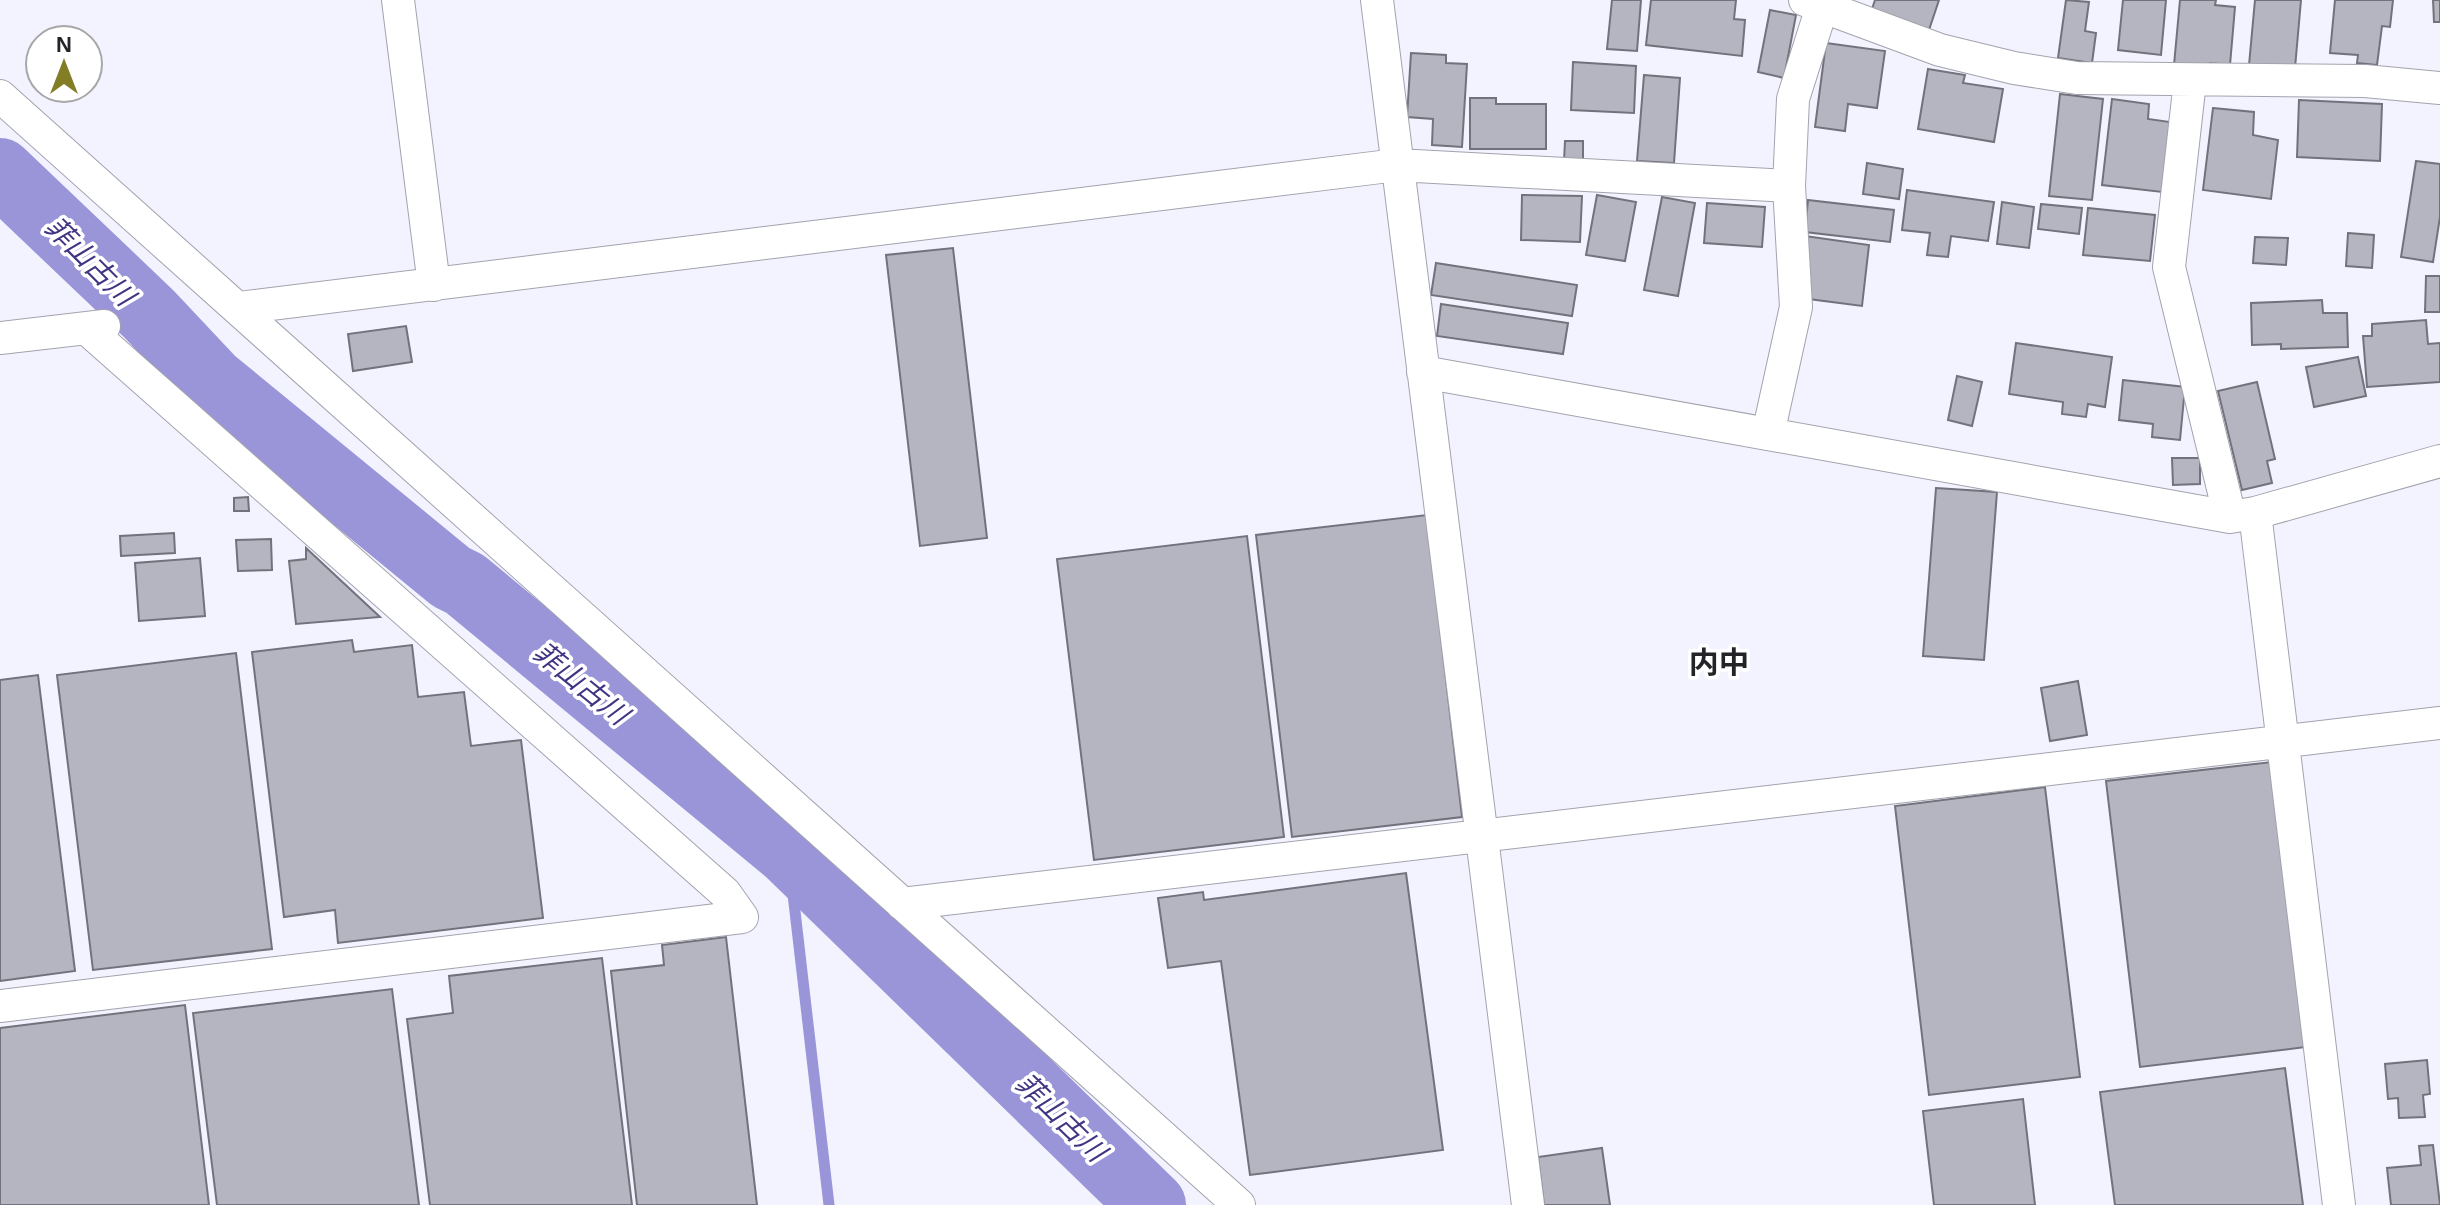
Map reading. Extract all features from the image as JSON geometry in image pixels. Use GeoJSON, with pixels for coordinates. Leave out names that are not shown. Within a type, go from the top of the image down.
{"type":"FeatureCollection","features":[{"type":"Feature","properties":{"kind":"street"},"geometry":{"type":"LineString","coordinates":[[398,0],[434,285]]}},
{"type":"Feature","properties":{"kind":"street"},"geometry":{"type":"LineString","coordinates":[[1377,0],[1528,1205]]}},
{"type":"Feature","properties":{"kind":"street"},"geometry":{"type":"LineString","coordinates":[[1768,434],[1796,307],[1789,186],[1793,99],[1813,3],[1940,50],[2014,68],[2077,78],[2365,81],[2440,88]]}},
{"type":"Feature","properties":{"kind":"street"},"geometry":{"type":"LineString","coordinates":[[2190,81],[2169,267],[2243,515],[2284,741],[2339,1205]]}},
{"type":"Feature","properties":{"kind":"street"},"geometry":{"type":"LineString","coordinates":[[0,96],[1239,1205]]}},
{"type":"Feature","properties":{"kind":"street"},"geometry":{"type":"LineString","coordinates":[[239,308],[1397,165],[1789,186]]}},
{"type":"Feature","properties":{"kind":"street"},"geometry":{"type":"LineString","coordinates":[[0,338],[100,327],[725,893],[742,917],[0,1006]]}},
{"type":"Feature","properties":{"kind":"street"},"geometry":{"type":"LineString","coordinates":[[1423,372],[2243,515],[2440,461]]}},
{"type":"Feature","properties":{"kind":"street"},"geometry":{"type":"LineString","coordinates":[[902,904],[2440,723]]}},
{"type":"Feature","properties":{"kind":"building"},"geometry":{"type":"Polygon","coordinates":[[[1612,0],[1641,0],[1637,51],[1607,49],[1612,0]]]}},
{"type":"Feature","properties":{"kind":"building"},"geometry":{"type":"Polygon","coordinates":[[[1651,0],[1736,0],[1734,19],[1745,20],[1742,56],[1646,45],[1651,0]]]}},
{"type":"Feature","properties":{"kind":"building"},"geometry":{"type":"Polygon","coordinates":[[[1875,0],[1939,0],[1929,30],[1871,12],[1875,0]]]}},
{"type":"Feature","properties":{"kind":"building"},"geometry":{"type":"Polygon","coordinates":[[[2066,0],[2089,2],[2085,31],[2096,33],[2092,63],[2058,58],[2066,0]]]}},
{"type":"Feature","properties":{"kind":"building"},"geometry":{"type":"Polygon","coordinates":[[[2123,0],[2166,0],[2161,55],[2118,50],[2123,0]]]}},
{"type":"Feature","properties":{"kind":"building"},"geometry":{"type":"Polygon","coordinates":[[[2180,0],[2216,0],[2215,5],[2235,7],[2230,65],[2210,63],[2210,68],[2174,65],[2180,0]]]}},
{"type":"Feature","properties":{"kind":"building"},"geometry":{"type":"Polygon","coordinates":[[[2255,0],[2301,0],[2295,68],[2249,65],[2255,0]]]}},
{"type":"Feature","properties":{"kind":"building"},"geometry":{"type":"Polygon","coordinates":[[[2335,0],[2393,0],[2390,27],[2382,26],[2377,65],[2357,63],[2358,55],[2330,53],[2335,0]]]}},
{"type":"Feature","properties":{"kind":"building"},"geometry":{"type":"Polygon","coordinates":[[[2433,0],[2440,0],[2440,22],[2434,22],[2433,0]]]}},
{"type":"Feature","properties":{"kind":"building"},"geometry":{"type":"Polygon","coordinates":[[[1770,10],[1796,15],[1784,78],[1758,72],[1770,10]]]}},
{"type":"Feature","properties":{"kind":"building"},"geometry":{"type":"Polygon","coordinates":[[[1826,43],[1885,51],[1877,108],[1848,104],[1845,131],[1815,127],[1826,43]]]}},
{"type":"Feature","properties":{"kind":"building"},"geometry":{"type":"Polygon","coordinates":[[[1411,53],[1446,55],[1446,63],[1467,64],[1462,147],[1432,145],[1433,119],[1407,117],[1411,53]]]}},
{"type":"Feature","properties":{"kind":"building"},"geometry":{"type":"Polygon","coordinates":[[[1573,62],[1636,66],[1634,113],[1571,110],[1573,62]]]}},
{"type":"Feature","properties":{"kind":"building"},"geometry":{"type":"Polygon","coordinates":[[[1928,69],[1965,75],[1963,83],[2003,89],[1994,142],[1918,129],[1928,69]]]}},
{"type":"Feature","properties":{"kind":"building"},"geometry":{"type":"Polygon","coordinates":[[[1644,75],[1680,78],[1674,163],[1637,161],[1644,75]]]}},
{"type":"Feature","properties":{"kind":"building"},"geometry":{"type":"Polygon","coordinates":[[[2060,94],[2103,99],[2092,200],[2049,196],[2060,94]]]}},
{"type":"Feature","properties":{"kind":"building"},"geometry":{"type":"Polygon","coordinates":[[[1470,98],[1496,98],[1496,104],[1546,104],[1546,149],[1470,149],[1470,98]]]}},
{"type":"Feature","properties":{"kind":"building"},"geometry":{"type":"Polygon","coordinates":[[[2112,99],[2149,104],[2148,119],[2170,122],[2162,192],[2102,185],[2112,99]]]}},
{"type":"Feature","properties":{"kind":"building"},"geometry":{"type":"Polygon","coordinates":[[[2299,100],[2382,104],[2380,161],[2297,157],[2299,100]]]}},
{"type":"Feature","properties":{"kind":"building"},"geometry":{"type":"Polygon","coordinates":[[[2213,108],[2254,112],[2253,135],[2278,140],[2271,199],[2203,190],[2213,108]]]}},
{"type":"Feature","properties":{"kind":"building"},"geometry":{"type":"Polygon","coordinates":[[[1565,141],[1583,141],[1583,161],[1564,161],[1565,141]]]}},
{"type":"Feature","properties":{"kind":"building"},"geometry":{"type":"Polygon","coordinates":[[[2416,161],[2440,164],[2440,217],[2433,262],[2401,257],[2416,161]]]}},
{"type":"Feature","properties":{"kind":"building"},"geometry":{"type":"Polygon","coordinates":[[[1867,163],[1903,169],[1899,199],[1863,194],[1867,163]]]}},
{"type":"Feature","properties":{"kind":"building"},"geometry":{"type":"Polygon","coordinates":[[[1907,190],[1994,202],[1988,241],[1951,236],[1948,257],[1927,255],[1930,233],[1902,230],[1907,190]]]}},
{"type":"Feature","properties":{"kind":"building"},"geometry":{"type":"Polygon","coordinates":[[[1522,195],[1582,196],[1580,242],[1521,240],[1522,195]]]}},
{"type":"Feature","properties":{"kind":"building"},"geometry":{"type":"Polygon","coordinates":[[[1597,195],[1636,202],[1625,261],[1586,255],[1597,195]]]}},
{"type":"Feature","properties":{"kind":"building"},"geometry":{"type":"Polygon","coordinates":[[[1662,197],[1695,203],[1678,296],[1644,290],[1662,197]]]}},
{"type":"Feature","properties":{"kind":"building"},"geometry":{"type":"Polygon","coordinates":[[[1808,200],[1894,210],[1890,242],[1805,232],[1808,200]]]}},
{"type":"Feature","properties":{"kind":"building"},"geometry":{"type":"Polygon","coordinates":[[[2002,202],[2034,207],[2029,248],[1997,244],[2002,202]]]}},
{"type":"Feature","properties":{"kind":"building"},"geometry":{"type":"Polygon","coordinates":[[[1707,203],[1765,207],[1762,247],[1704,243],[1707,203]]]}},
{"type":"Feature","properties":{"kind":"building"},"geometry":{"type":"Polygon","coordinates":[[[2041,204],[2082,208],[2079,234],[2038,229],[2041,204]]]}},
{"type":"Feature","properties":{"kind":"building"},"geometry":{"type":"Polygon","coordinates":[[[2088,208],[2155,215],[2150,261],[2083,255],[2088,208]]]}},
{"type":"Feature","properties":{"kind":"building"},"geometry":{"type":"Polygon","coordinates":[[[2348,233],[2374,235],[2372,268],[2346,266],[2348,233]]]}},
{"type":"Feature","properties":{"kind":"building"},"geometry":{"type":"Polygon","coordinates":[[[1805,236],[1869,245],[1862,306],[1809,299],[1805,236]]]}},
{"type":"Feature","properties":{"kind":"building"},"geometry":{"type":"Polygon","coordinates":[[[2255,237],[2288,238],[2286,265],[2253,263],[2255,237]]]}},
{"type":"Feature","properties":{"kind":"building"},"geometry":{"type":"Polygon","coordinates":[[[953,248],[987,538],[920,546],[886,255],[953,248]]]}},
{"type":"Feature","properties":{"kind":"building"},"geometry":{"type":"Polygon","coordinates":[[[1436,263],[1577,285],[1572,316],[1431,295],[1436,263]]]}},
{"type":"Feature","properties":{"kind":"building"},"geometry":{"type":"Polygon","coordinates":[[[2426,276],[2440,276],[2440,312],[2425,312],[2426,276]]]}},
{"type":"Feature","properties":{"kind":"building"},"geometry":{"type":"Polygon","coordinates":[[[2322,300],[2323,313],[2347,313],[2348,347],[2281,349],[2281,344],[2252,345],[2251,303],[2322,300]]]}},
{"type":"Feature","properties":{"kind":"building"},"geometry":{"type":"Polygon","coordinates":[[[1441,304],[1568,323],[1563,354],[1437,336],[1441,304]]]}},
{"type":"Feature","properties":{"kind":"building"},"geometry":{"type":"Polygon","coordinates":[[[2426,320],[2428,344],[2440,343],[2440,382],[2367,387],[2363,336],[2372,336],[2372,324],[2426,320]]]}},
{"type":"Feature","properties":{"kind":"building"},"geometry":{"type":"Polygon","coordinates":[[[406,326],[412,362],[353,371],[348,334],[406,326]]]}},
{"type":"Feature","properties":{"kind":"building"},"geometry":{"type":"Polygon","coordinates":[[[2016,343],[2112,357],[2105,407],[2088,404],[2086,417],[2062,414],[2063,402],[2009,394],[2016,343]]]}},
{"type":"Feature","properties":{"kind":"building"},"geometry":{"type":"Polygon","coordinates":[[[2358,357],[2366,396],[2314,407],[2306,367],[2358,357]]]}},
{"type":"Feature","properties":{"kind":"building"},"geometry":{"type":"Polygon","coordinates":[[[1957,376],[1982,382],[1972,426],[1948,420],[1957,376]]]}},
{"type":"Feature","properties":{"kind":"building"},"geometry":{"type":"Polygon","coordinates":[[[2123,380],[2185,387],[2180,440],[2152,437],[2153,424],[2119,420],[2123,380]]]}},
{"type":"Feature","properties":{"kind":"building"},"geometry":{"type":"Polygon","coordinates":[[[2257,382],[2275,459],[2267,461],[2272,483],[2242,490],[2218,391],[2257,382]]]}},
{"type":"Feature","properties":{"kind":"building"},"geometry":{"type":"Polygon","coordinates":[[[2172,458],[2200,458],[2200,484],[2173,485],[2172,458]]]}},
{"type":"Feature","properties":{"kind":"building"},"geometry":{"type":"Polygon","coordinates":[[[1936,488],[1997,492],[1984,660],[1923,656],[1936,488]]]}},
{"type":"Feature","properties":{"kind":"building"},"geometry":{"type":"Polygon","coordinates":[[[248,497],[249,511],[234,511],[234,498],[248,497]]]}},
{"type":"Feature","properties":{"kind":"building"},"geometry":{"type":"Polygon","coordinates":[[[1427,515],[1462,817],[1292,837],[1256,535],[1427,515]]]}},
{"type":"Feature","properties":{"kind":"building"},"geometry":{"type":"Polygon","coordinates":[[[174,533],[175,553],[121,556],[120,536],[174,533]]]}},
{"type":"Feature","properties":{"kind":"building"},"geometry":{"type":"Polygon","coordinates":[[[1247,536],[1284,837],[1094,860],[1057,559],[1247,536]]]}},
{"type":"Feature","properties":{"kind":"building"},"geometry":{"type":"Polygon","coordinates":[[[271,539],[272,570],[238,571],[236,540],[271,539]]]}},
{"type":"Feature","properties":{"kind":"building"},"geometry":{"type":"Polygon","coordinates":[[[306,548],[380,617],[296,624],[289,561],[306,559],[306,548]]]}},
{"type":"Feature","properties":{"kind":"building"},"geometry":{"type":"Polygon","coordinates":[[[200,558],[205,616],[139,621],[135,563],[200,558]]]}},
{"type":"Feature","properties":{"kind":"building"},"geometry":{"type":"Polygon","coordinates":[[[352,640],[354,652],[412,645],[418,697],[464,692],[471,746],[521,740],[543,918],[338,943],[335,910],[284,917],[252,652],[352,640]]]}},
{"type":"Feature","properties":{"kind":"building"},"geometry":{"type":"Polygon","coordinates":[[[236,653],[272,949],[93,970],[57,675],[236,653]]]}},
{"type":"Feature","properties":{"kind":"building"},"geometry":{"type":"Polygon","coordinates":[[[38,675],[75,971],[0,981],[0,680],[38,675]]]}},
{"type":"Feature","properties":{"kind":"building"},"geometry":{"type":"Polygon","coordinates":[[[2078,681],[2087,735],[2050,741],[2041,688],[2078,681]]]}},
{"type":"Feature","properties":{"kind":"building"},"geometry":{"type":"Polygon","coordinates":[[[2272,762],[2306,1047],[2140,1067],[2106,781],[2272,762]]]}},
{"type":"Feature","properties":{"kind":"building"},"geometry":{"type":"Polygon","coordinates":[[[2045,787],[2080,1077],[1929,1095],[1895,806],[2045,787]]]}},
{"type":"Feature","properties":{"kind":"building"},"geometry":{"type":"Polygon","coordinates":[[[1406,873],[1443,1150],[1250,1175],[1221,961],[1168,968],[1158,898],[1203,892],[1204,900],[1406,873]]]}},
{"type":"Feature","properties":{"kind":"building"},"geometry":{"type":"Polygon","coordinates":[[[726,937],[757,1205],[637,1205],[611,971],[664,965],[662,945],[726,937]]]}},
{"type":"Feature","properties":{"kind":"building"},"geometry":{"type":"Polygon","coordinates":[[[602,958],[632,1205],[430,1205],[407,1019],[453,1013],[449,976],[602,958]]]}},
{"type":"Feature","properties":{"kind":"building"},"geometry":{"type":"Polygon","coordinates":[[[392,989],[419,1205],[217,1205],[193,1013],[392,989]]]}},
{"type":"Feature","properties":{"kind":"building"},"geometry":{"type":"Polygon","coordinates":[[[185,1005],[209,1205],[0,1205],[0,1028],[185,1005]]]}},
{"type":"Feature","properties":{"kind":"building"},"geometry":{"type":"Polygon","coordinates":[[[2427,1060],[2430,1094],[2423,1095],[2425,1117],[2399,1118],[2398,1098],[2388,1099],[2385,1064],[2427,1060]]]}},
{"type":"Feature","properties":{"kind":"building"},"geometry":{"type":"Polygon","coordinates":[[[2285,1068],[2303,1205],[2115,1205],[2100,1092],[2285,1068]]]}},
{"type":"Feature","properties":{"kind":"building"},"geometry":{"type":"Polygon","coordinates":[[[2023,1099],[2035,1205],[1934,1205],[1923,1111],[2023,1099]]]}},
{"type":"Feature","properties":{"kind":"building"},"geometry":{"type":"Polygon","coordinates":[[[2433,1145],[2440,1205],[2391,1205],[2387,1168],[2421,1165],[2419,1146],[2433,1145]]]}},
{"type":"Feature","properties":{"kind":"building"},"geometry":{"type":"Polygon","coordinates":[[[1602,1148],[1610,1205],[1544,1205],[1538,1157],[1602,1148]]]}},
{"type":"Feature","properties":{"kind":"waterway","name":"菲山古川"},"geometry":{"type":"LineString","coordinates":[[0,172],[149,314],[212,381],[451,577],[465,584],[788,851],[1152,1205]]}},
{"type":"Feature","properties":{"kind":"waterway"},"geometry":{"type":"LineString","coordinates":[[788,851],[829,1205]]}},
{"type":"Feature","properties":{"kind":"district","name":"内中"},"geometry":{"type":"Point","coordinates":[1719,663]}}]}
